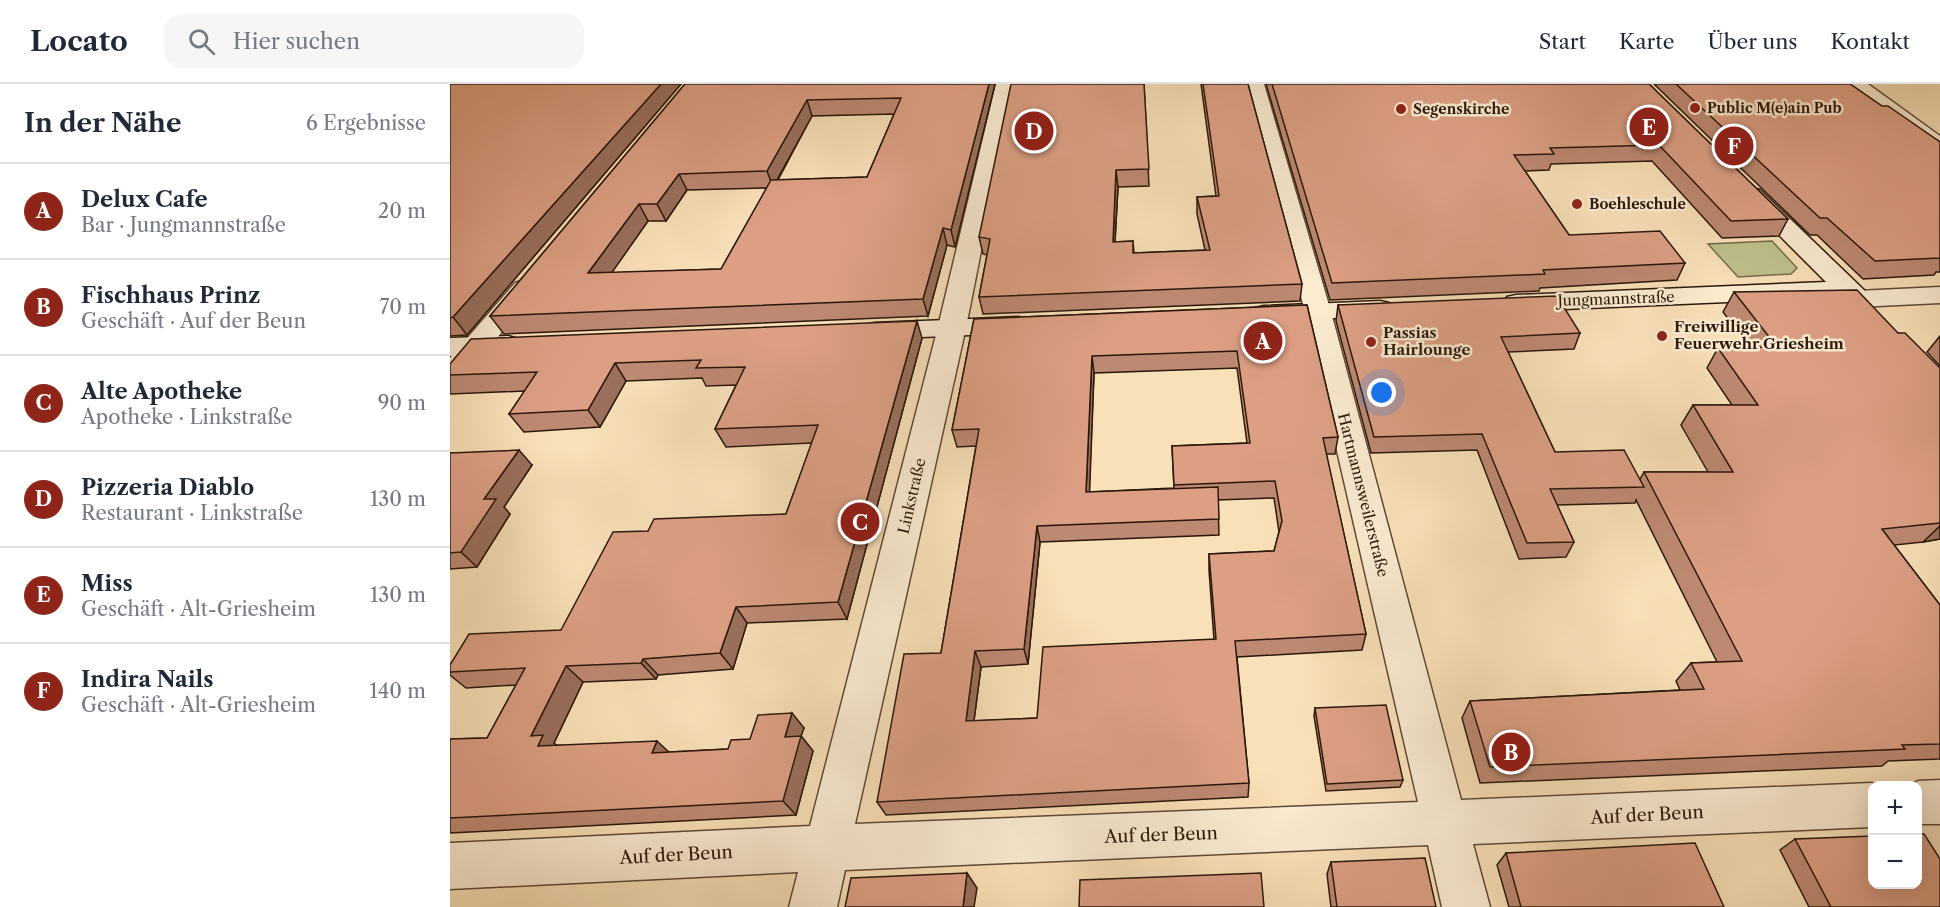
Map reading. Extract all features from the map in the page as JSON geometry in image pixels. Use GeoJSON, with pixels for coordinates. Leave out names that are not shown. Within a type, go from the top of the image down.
{"type":"FeatureCollection","features":[{"type":"Feature","properties":{"kind":"street","name":"Linkstraße"},"geometry":{"type":"LineString","coordinates":[[813,907],[952,327],[1005,84]]}},
{"type":"Feature","properties":{"kind":"street","name":"Hartmannsweilerstraße"},"geometry":{"type":"LineString","coordinates":[[1255,84],[1318,312],[1466,907]]}},
{"type":"Feature","properties":{"kind":"street"},"geometry":{"type":"LineString","coordinates":[[1856,84],[1940,146]]}},
{"type":"Feature","properties":{"kind":"street"},"geometry":{"type":"LineString","coordinates":[[1738,181],[1881,324]]}},
{"type":"Feature","properties":{"kind":"street"},"geometry":{"type":"LineString","coordinates":[[450,377],[463,346],[536,274]]}},
{"type":"Feature","properties":{"kind":"street","name":"Jungmannstraße"},"geometry":{"type":"LineString","coordinates":[[1493,304],[1852,294],[1940,295]]}},
{"type":"Feature","properties":{"kind":"street"},"geometry":{"type":"LineString","coordinates":[[1235,315],[1400,308]]}},
{"type":"Feature","properties":{"kind":"street"},"geometry":{"type":"LineString","coordinates":[[855,332],[1046,323]]}},
{"type":"Feature","properties":{"kind":"street"},"geometry":{"type":"LineString","coordinates":[[463,346],[535,344]]}},
{"type":"Feature","properties":{"kind":"street"},"geometry":{"type":"LineString","coordinates":[[1922,802],[1940,802]]}},
{"type":"Feature","properties":{"kind":"street","name":"Auf der Beun"},"geometry":{"type":"LineString","coordinates":[[450,866],[1868,805]]}},
{"type":"Feature","properties":{"kind":"green space"},"geometry":{"type":"Polygon","coordinates":[[[1772,241],[1797,268],[1791,274],[1738,277],[1708,244],[1772,241]]]}},
{"type":"Feature","properties":{"kind":"building"},"geometry":{"type":"Polygon","coordinates":[[[450,84],[661,84],[450,318],[450,84]]]}},
{"type":"Feature","properties":{"kind":"building"},"geometry":{"type":"Polygon","coordinates":[[[685,84],[989,84],[951,230],[943,228],[923,299],[490,316],[685,84]],[[901,98],[807,100],[767,171],[679,174],[657,204],[639,204],[588,273],[721,269],[771,180],[867,177],[901,98]]]}},
{"type":"Feature","properties":{"kind":"building"},"geometry":{"type":"Polygon","coordinates":[[[1011,84],[1144,84],[1149,169],[1116,170],[1113,242],[1133,241],[1133,253],[1210,250],[1197,197],[1219,196],[1203,84],[1248,84],[1302,284],[979,297],[990,239],[979,237],[1011,84]]]}},
{"type":"Feature","properties":{"kind":"building"},"geometry":{"type":"Polygon","coordinates":[[[1272,84],[1649,84],[1788,219],[1731,221],[1659,145],[1550,148],[1554,154],[1514,155],[1569,235],[1660,231],[1685,263],[1543,270],[1545,274],[1332,283],[1272,84]]]}},
{"type":"Feature","properties":{"kind":"building"},"geometry":{"type":"Polygon","coordinates":[[[1676,84],[1850,84],[1882,106],[1888,106],[1940,142],[1940,258],[1875,261],[1827,218],[1820,218],[1676,84]]]}},
{"type":"Feature","properties":{"kind":"building"},"geometry":{"type":"Polygon","coordinates":[[[1857,290],[1898,333],[1905,333],[1940,368],[1940,523],[1882,529],[1940,605],[1940,744],[1902,745],[1905,749],[1490,767],[1470,701],[1704,689],[1691,663],[1742,661],[1644,472],[1733,472],[1693,405],[1758,405],[1718,348],[1777,347],[1734,292],[1857,290]]]}},
{"type":"Feature","properties":{"kind":"building"},"geometry":{"type":"Polygon","coordinates":[[[1557,296],[1580,333],[1501,337],[1555,452],[1624,450],[1644,487],[1550,489],[1574,542],[1527,543],[1482,434],[1374,437],[1338,305],[1557,296]]]}},
{"type":"Feature","properties":{"kind":"building"},"geometry":{"type":"Polygon","coordinates":[[[1307,305],[1338,437],[1323,438],[1366,634],[1235,641],[1249,783],[877,802],[904,654],[941,653],[979,429],[952,430],[974,319],[1307,305]],[[1237,351],[1092,356],[1086,492],[1218,487],[1219,519],[1037,526],[1024,649],[975,651],[966,721],[1037,718],[1043,647],[1216,639],[1209,554],[1274,551],[1282,521],[1275,481],[1174,485],[1172,446],[1250,443],[1237,351]]]}},
{"type":"Feature","properties":{"kind":"building"},"geometry":{"type":"Polygon","coordinates":[[[917,321],[838,602],[736,607],[720,653],[643,659],[641,663],[566,666],[531,736],[543,735],[538,746],[657,741],[652,753],[728,749],[731,740],[750,739],[758,715],[792,713],[785,737],[801,736],[783,801],[450,818],[450,739],[487,738],[525,668],[450,672],[450,665],[469,634],[561,630],[613,532],[648,531],[654,519],[786,514],[818,425],[715,429],[745,367],[696,368],[701,360],[615,363],[588,410],[509,414],[537,372],[450,375],[450,364],[471,339],[917,321]]]}},
{"type":"Feature","properties":{"kind":"building"},"geometry":{"type":"Polygon","coordinates":[[[519,450],[484,499],[496,499],[461,552],[450,553],[450,453],[519,450]]]}},
{"type":"Feature","properties":{"kind":"building"},"geometry":{"type":"Polygon","coordinates":[[[1386,705],[1403,780],[1327,784],[1315,708],[1386,705]]]}},
{"type":"Feature","properties":{"kind":"building"},"geometry":{"type":"Polygon","coordinates":[[[1922,834],[1924,834],[1940,859],[1940,907],[1831,907],[1795,839],[1868,836],[1868,889],[1922,889],[1922,834]]]}},
{"type":"Feature","properties":{"kind":"building"},"geometry":{"type":"Polygon","coordinates":[[[1695,843],[1724,907],[1521,907],[1506,853],[1695,843]]]}},
{"type":"Feature","properties":{"kind":"building"},"geometry":{"type":"Polygon","coordinates":[[[1425,858],[1436,907],[1337,907],[1331,862],[1425,858]]]}},
{"type":"Feature","properties":{"kind":"building"},"geometry":{"type":"Polygon","coordinates":[[[967,873],[963,907],[845,907],[851,878],[967,873]]]}},
{"type":"Feature","properties":{"kind":"building"},"geometry":{"type":"Polygon","coordinates":[[[1261,873],[1264,907],[1079,907],[1080,880],[1261,873]]]}},
{"type":"Feature","properties":{"kind":"place","name":"Public M(e)ain Pub"},"geometry":{"type":"Point","coordinates":[1695,108]}},
{"type":"Feature","properties":{"kind":"place","name":"Segenskirche"},"geometry":{"type":"Point","coordinates":[1401,109]}},
{"type":"Feature","properties":{"kind":"place","name":"Miss"},"geometry":{"type":"Point","coordinates":[1649,127]}},
{"type":"Feature","properties":{"kind":"place","name":"Pizzeria Diablo"},"geometry":{"type":"Point","coordinates":[1034,131]}},
{"type":"Feature","properties":{"kind":"place","name":"Indira Nails"},"geometry":{"type":"Point","coordinates":[1734,146]}},
{"type":"Feature","properties":{"kind":"place","name":"Boehleschule"},"geometry":{"type":"Point","coordinates":[1577,204]}},
{"type":"Feature","properties":{"kind":"place","name":"Freiwillige Feuerwehr Griesheim"},"geometry":{"type":"Point","coordinates":[1662,336]}},
{"type":"Feature","properties":{"kind":"place","name":"Delux Cafe"},"geometry":{"type":"Point","coordinates":[1263,341]}},
{"type":"Feature","properties":{"kind":"place","name":"Passias Hairlounge"},"geometry":{"type":"Point","coordinates":[1371,342]}},
{"type":"Feature","properties":{"kind":"place","name":"Alte Apotheke"},"geometry":{"type":"Point","coordinates":[860,522]}},
{"type":"Feature","properties":{"kind":"place","name":"Fischhaus Prinz"},"geometry":{"type":"Point","coordinates":[1511,752]}}]}
